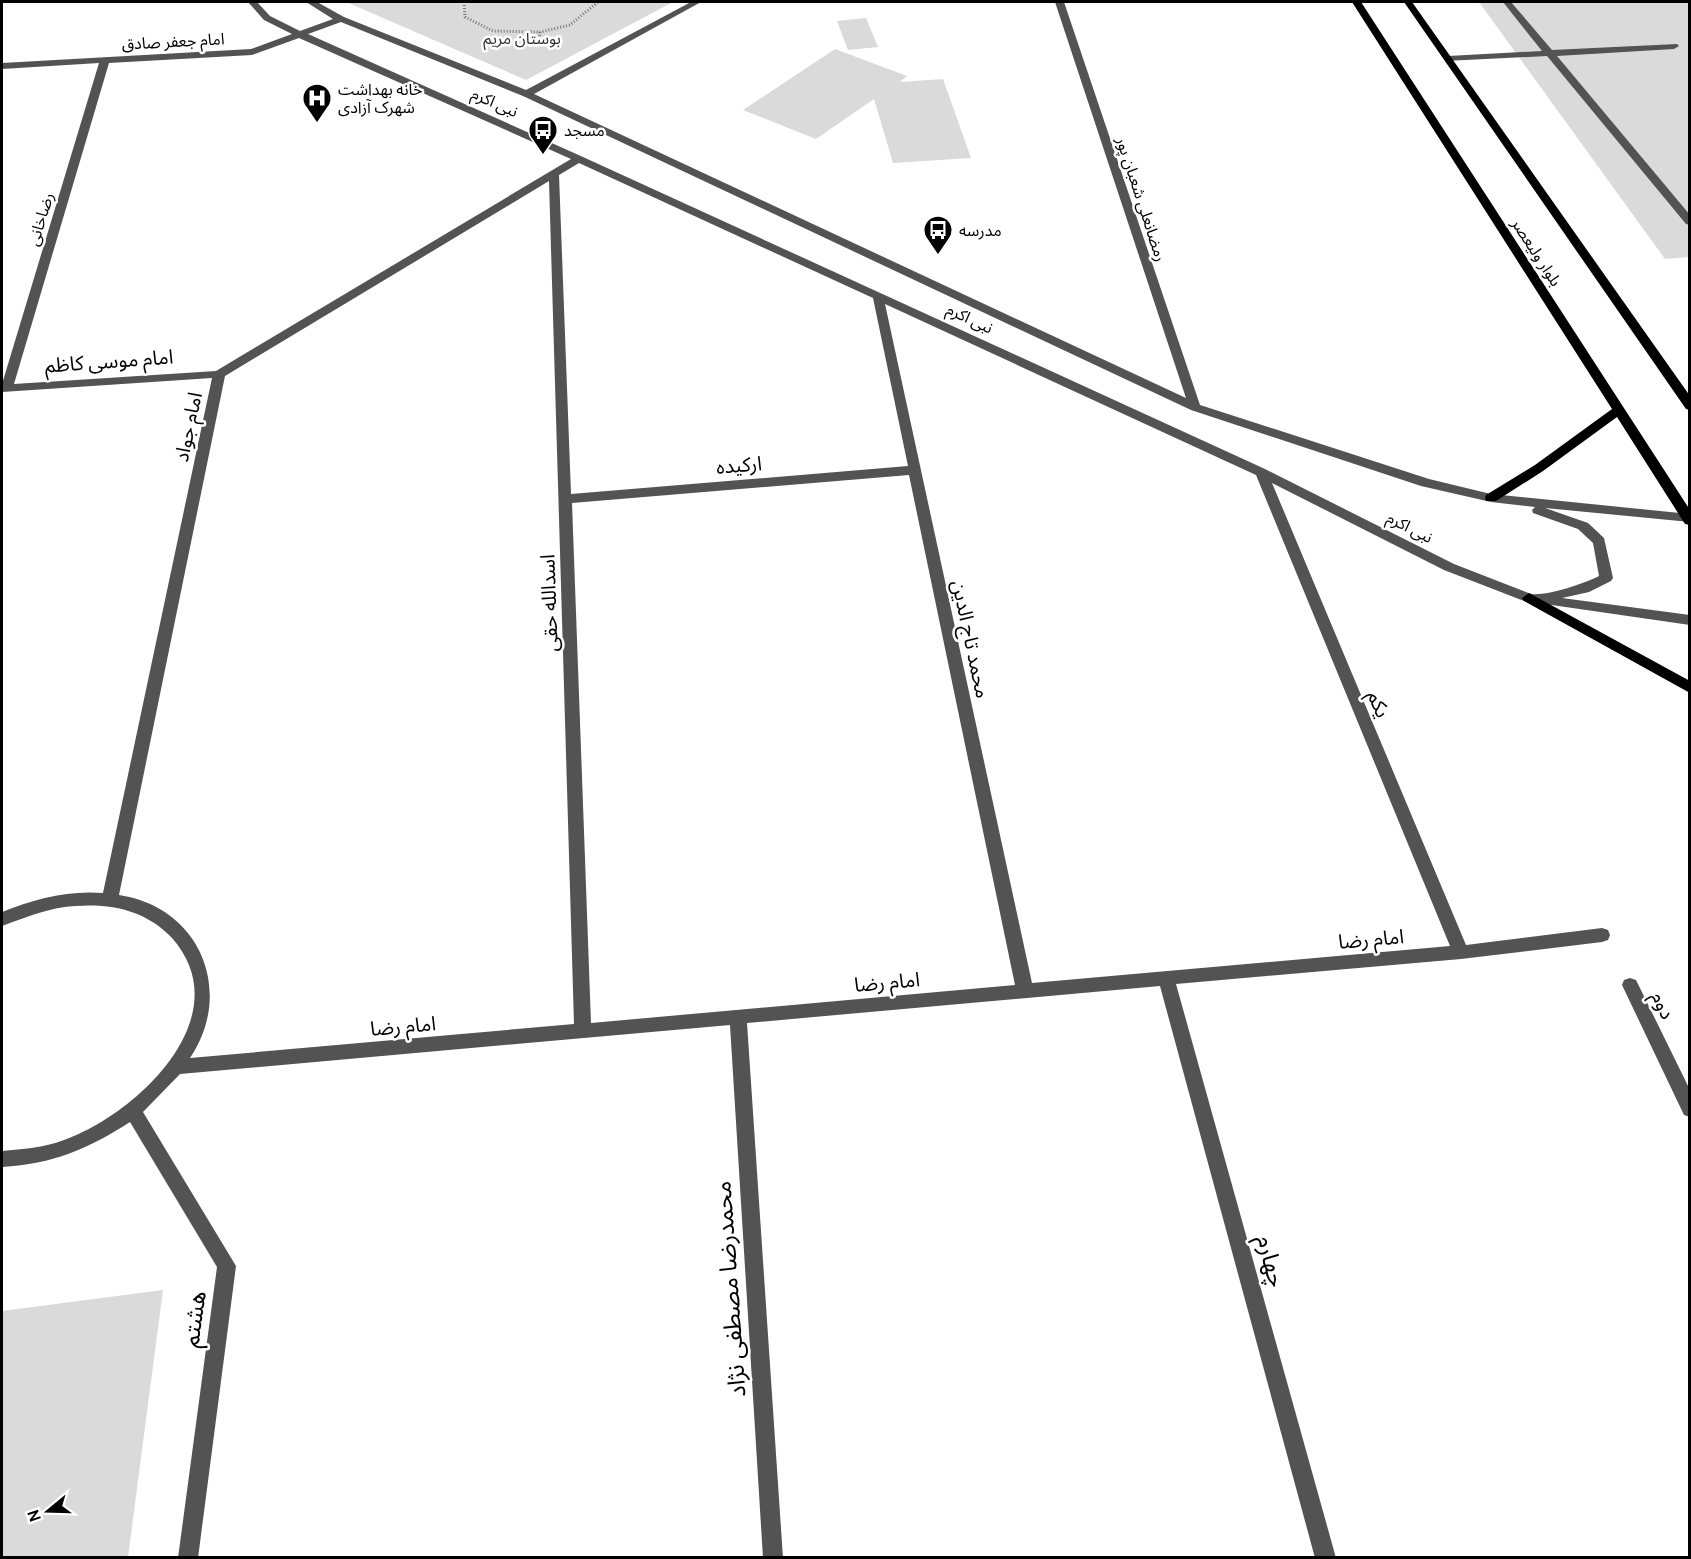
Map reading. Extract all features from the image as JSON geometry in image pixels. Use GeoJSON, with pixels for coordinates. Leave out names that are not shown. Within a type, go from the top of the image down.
{"type":"FeatureCollection","features":[{"type":"Feature","properties":{"kind":"main road","name":"بلوار ولیعصر"},"geometry":{"type":"LineString","coordinates":[[1356,2],[1689,519]]}},
{"type":"Feature","properties":{"kind":"main road","name":"بلوار ولیعصر"},"geometry":{"type":"LineString","coordinates":[[1408,2],[1689,406]]}},
{"type":"Feature","properties":{"kind":"main road"},"geometry":{"type":"LineString","coordinates":[[1491,498],[1539,468],[1620,409]]}},
{"type":"Feature","properties":{"kind":"main road"},"geometry":{"type":"LineString","coordinates":[[1529,598],[1689,688]]}},
{"type":"Feature","properties":{"kind":"street","name":"نبی اکرم"},"geometry":{"type":"LineString","coordinates":[[252,2],[267,18],[299,34],[579,159],[1261,472],[1449,567],[1529,598],[1689,620]]}},
{"type":"Feature","properties":{"kind":"street","name":"نبی اکرم"},"geometry":{"type":"LineString","coordinates":[[311,2],[341,18],[526,94],[1195,407],[1426,483],[1491,498],[1689,519]]}},
{"type":"Feature","properties":{"kind":"street"},"geometry":{"type":"LineString","coordinates":[[526,94],[697,2]]}},
{"type":"Feature","properties":{"kind":"street","name":"رمضانعلی شعبان پور"},"geometry":{"type":"LineString","coordinates":[[1060,2],[1195,407]]}},
{"type":"Feature","properties":{"kind":"street"},"geometry":{"type":"LineString","coordinates":[[1506,2],[1689,222]]}},
{"type":"Feature","properties":{"kind":"street","name":"امام جعفر صادق"},"geometry":{"type":"LineString","coordinates":[[2,66],[252,52],[341,18]]}},
{"type":"Feature","properties":{"kind":"street"},"geometry":{"type":"LineString","coordinates":[[1448,59],[1674,46]]}},
{"type":"Feature","properties":{"kind":"street","name":"رضاخانی"},"geometry":{"type":"LineString","coordinates":[[4,387],[105,60]]}},
{"type":"Feature","properties":{"kind":"street","name":"امام جواد"},"geometry":{"type":"LineString","coordinates":[[110,899],[219,374],[579,159]]}},
{"type":"Feature","properties":{"kind":"street","name":"اسدالله حقی"},"geometry":{"type":"LineString","coordinates":[[554,174],[583,1031]]}},
{"type":"Feature","properties":{"kind":"street","name":"محمد تاج الدین"},"geometry":{"type":"LineString","coordinates":[[878,296],[1025,991]]}},
{"type":"Feature","properties":{"kind":"street","name":"امام موسی کاظم"},"geometry":{"type":"LineString","coordinates":[[4,387],[219,374]]}},
{"type":"Feature","properties":{"kind":"street","name":"ارکیده"},"geometry":{"type":"LineString","coordinates":[[565,499],[915,470]]}},
{"type":"Feature","properties":{"kind":"street","name":"یکم"},"geometry":{"type":"LineString","coordinates":[[1261,472],[1461,952]]}},
{"type":"Feature","properties":{"kind":"street"},"geometry":{"type":"LineString","coordinates":[[1491,498],[1551,513],[1583,526],[1599,541],[1606,578],[1584,589],[1529,598]]}},
{"type":"Feature","properties":{"kind":"street"},"geometry":{"type":"LineString","coordinates":[[2,920],[20,910],[66,899],[110,899],[148,909],[177,928],[196,956],[203,990],[196,1029],[176,1067],[157,1090],[133,1111],[80,1141],[42,1155],[2,1159]]}},
{"type":"Feature","properties":{"kind":"street","name":"امام رضا"},"geometry":{"type":"LineString","coordinates":[[176,1067],[1461,952],[1602,935]]}},
{"type":"Feature","properties":{"kind":"street","name":"چهارم"},"geometry":{"type":"LineString","coordinates":[[1166,979],[1326,1557]]}},
{"type":"Feature","properties":{"kind":"street","name":"دوم"},"geometry":{"type":"LineString","coordinates":[[1630,986],[1689,1108]]}},
{"type":"Feature","properties":{"kind":"street","name":"محمدرضا مصطفی نژاد"},"geometry":{"type":"LineString","coordinates":[[738,1017],[773,1557]]}},
{"type":"Feature","properties":{"kind":"street","name":"هشتم"},"geometry":{"type":"LineString","coordinates":[[133,1111],[227,1266],[188,1557]]}},
{"type":"Feature","properties":{"kind":"path"},"geometry":{"type":"LineString","coordinates":[[464,2],[465,17],[493,31],[540,32],[570,25],[598,2]]}},
{"type":"Feature","properties":{"kind":"green space","name":"بوستان مریم"},"geometry":{"type":"Polygon","coordinates":[[[346,2],[673,2],[526,80],[346,2]]]}},
{"type":"Feature","properties":{"kind":"green space"},"geometry":{"type":"Polygon","coordinates":[[[1479,2],[1689,2],[1689,257],[1665,259],[1479,2]]]}},
{"type":"Feature","properties":{"kind":"green space"},"geometry":{"type":"Polygon","coordinates":[[[866,18],[878,47],[848,50],[837,21],[866,18]]]}},
{"type":"Feature","properties":{"kind":"green space"},"geometry":{"type":"Polygon","coordinates":[[[835,49],[907,76],[900,82],[943,79],[971,158],[893,163],[874,99],[816,139],[743,110],[835,49]]]}},
{"type":"Feature","properties":{"kind":"green space"},"geometry":{"type":"Polygon","coordinates":[[[163,1290],[128,1557],[2,1557],[2,1311],[163,1290]]]}},
{"type":"Feature","properties":{"kind":"place","name":"خانه بهداشت شهرک آزادی"},"geometry":{"type":"Point","coordinates":[317,124]}},
{"type":"Feature","properties":{"kind":"place","name":"مسجد"},"geometry":{"type":"Point","coordinates":[543,156]}},
{"type":"Feature","properties":{"kind":"place","name":"مدرسه"},"geometry":{"type":"Point","coordinates":[938,256]}}]}
